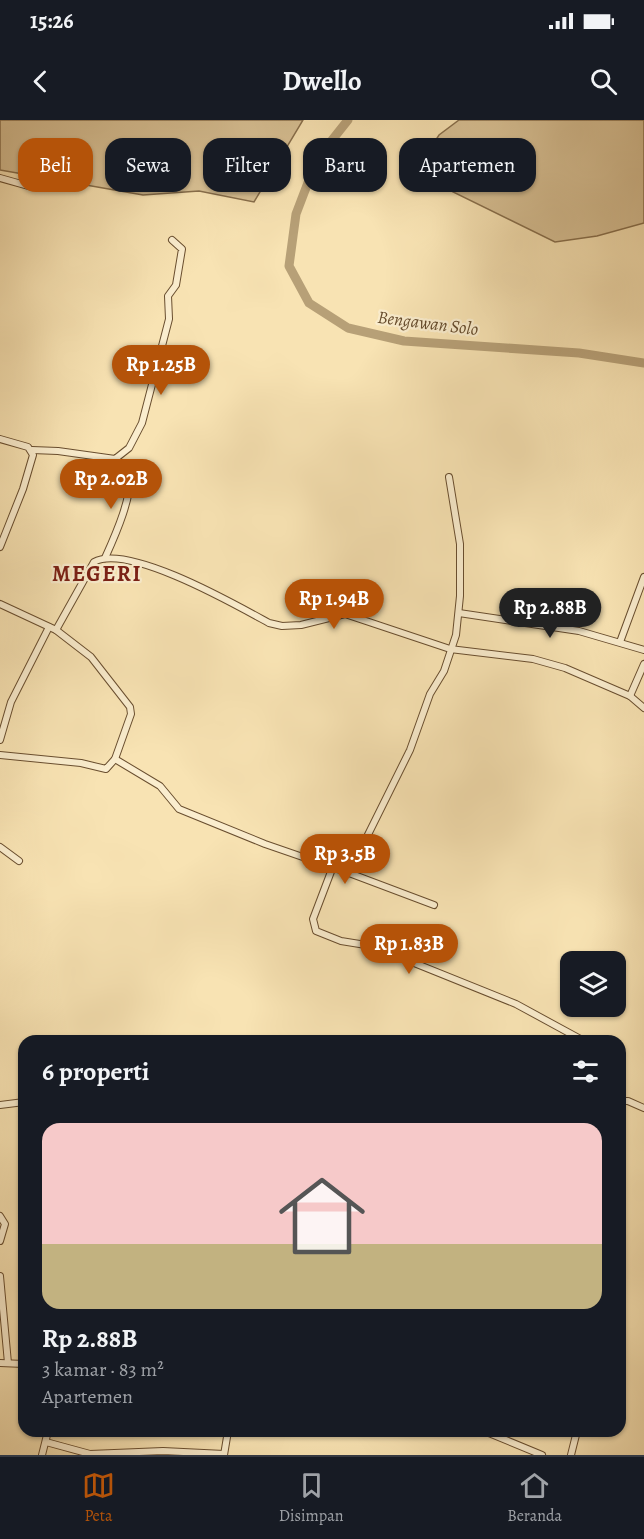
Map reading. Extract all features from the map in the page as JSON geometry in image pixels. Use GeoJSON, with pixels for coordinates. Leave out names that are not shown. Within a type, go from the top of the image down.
{"type":"FeatureCollection","features":[{"type":"Feature","properties":{"kind":"street"},"geometry":{"type":"LineString","coordinates":[[0,178],[18,183]]}},
{"type":"Feature","properties":{"kind":"street"},"geometry":{"type":"LineString","coordinates":[[115,459],[133,441],[145,413],[169,319],[169,294],[176,285],[180,262],[182,249],[172,240]]}},
{"type":"Feature","properties":{"kind":"street"},"geometry":{"type":"LineString","coordinates":[[0,440],[32,450],[58,451],[115,459],[129,468],[130,483],[120,524],[105,558]]}},
{"type":"Feature","properties":{"kind":"street"},"geometry":{"type":"LineString","coordinates":[[0,547],[31,466],[32,450]]}},
{"type":"Feature","properties":{"kind":"street"},"geometry":{"type":"LineString","coordinates":[[349,873],[410,750],[430,694],[444,671],[450,649],[459,613],[460,544],[449,477]]}},
{"type":"Feature","properties":{"kind":"street"},"geometry":{"type":"LineString","coordinates":[[0,740],[11,702],[52,628],[94,562],[105,558],[134,562],[172,575],[219,595],[269,623],[282,626],[301,625],[345,614],[450,649],[533,659],[585,675],[630,696],[644,708]]}},
{"type":"Feature","properties":{"kind":"street"},"geometry":{"type":"LineString","coordinates":[[620,642],[644,577]]}},
{"type":"Feature","properties":{"kind":"street"},"geometry":{"type":"LineString","coordinates":[[0,604],[52,628],[91,657],[130,707],[130,719],[115,759],[109,768],[0,755]]}},
{"type":"Feature","properties":{"kind":"street"},"geometry":{"type":"LineString","coordinates":[[459,613],[579,631],[644,650]]}},
{"type":"Feature","properties":{"kind":"street"},"geometry":{"type":"LineString","coordinates":[[630,696],[644,664]]}},
{"type":"Feature","properties":{"kind":"street"},"geometry":{"type":"LineString","coordinates":[[115,759],[160,786],[179,809],[332,869],[349,873],[434,905]]}},
{"type":"Feature","properties":{"kind":"street"},"geometry":{"type":"LineString","coordinates":[[0,847],[19,861]]}},
{"type":"Feature","properties":{"kind":"street"},"geometry":{"type":"LineString","coordinates":[[332,869],[313,919],[316,931],[341,941],[372,946],[516,1005],[574,1035]]}},
{"type":"Feature","properties":{"kind":"street"},"geometry":{"type":"LineString","coordinates":[[626,1101],[644,1108]]}},
{"type":"Feature","properties":{"kind":"street"},"geometry":{"type":"LineString","coordinates":[[0,1105],[18,1103]]}},
{"type":"Feature","properties":{"kind":"street"},"geometry":{"type":"LineString","coordinates":[[0,1216],[5,1224],[0,1240]]}},
{"type":"Feature","properties":{"kind":"street"},"geometry":{"type":"LineString","coordinates":[[0,1276],[8,1363]]}},
{"type":"Feature","properties":{"kind":"street"},"geometry":{"type":"LineString","coordinates":[[0,1363],[18,1364]]}},
{"type":"Feature","properties":{"kind":"street"},"geometry":{"type":"LineString","coordinates":[[42,1455],[47,1437]]}},
{"type":"Feature","properties":{"kind":"street"},"geometry":{"type":"LineString","coordinates":[[46,1442],[90,1454],[163,1451],[224,1455],[227,1437]]}},
{"type":"Feature","properties":{"kind":"street"},"geometry":{"type":"LineString","coordinates":[[498,1437],[542,1455]]}},
{"type":"Feature","properties":{"kind":"street"},"geometry":{"type":"LineString","coordinates":[[571,1455],[576,1437]]}},
{"type":"Feature","properties":{"kind":"shaded area"},"geometry":{"type":"Polygon","coordinates":[[[0,120],[303,120],[291,140],[291,138],[203,138],[203,192],[191,192],[191,138],[105,138],[105,188],[93,186],[93,138],[18,138],[18,173],[0,170],[0,120]]]}},
{"type":"Feature","properties":{"kind":"shaded area"},"geometry":{"type":"Polygon","coordinates":[[[459,120],[644,120],[644,223],[597,236],[555,242],[453,192],[536,192],[536,138],[437,138],[459,120]]]}},
{"type":"Feature","properties":{"kind":"shaded area"},"geometry":{"type":"Polygon","coordinates":[[[126,192],[185,192],[143,195],[126,192]]]}},
{"type":"Feature","properties":{"kind":"shaded area"},"geometry":{"type":"Polygon","coordinates":[[[204,192],[260,192],[254,202],[204,192]]]}},
{"type":"Feature","properties":{"kind":"waterway","name":"Bengawan Solo"},"geometry":{"type":"LineString","coordinates":[[348,120],[317,159],[296,214],[289,266],[309,303],[348,328],[404,341],[579,353],[644,363]]}},
{"type":"Feature","properties":{"kind":"district","name":"MEGERI"},"geometry":{"type":"Point","coordinates":[97,573]}}]}
